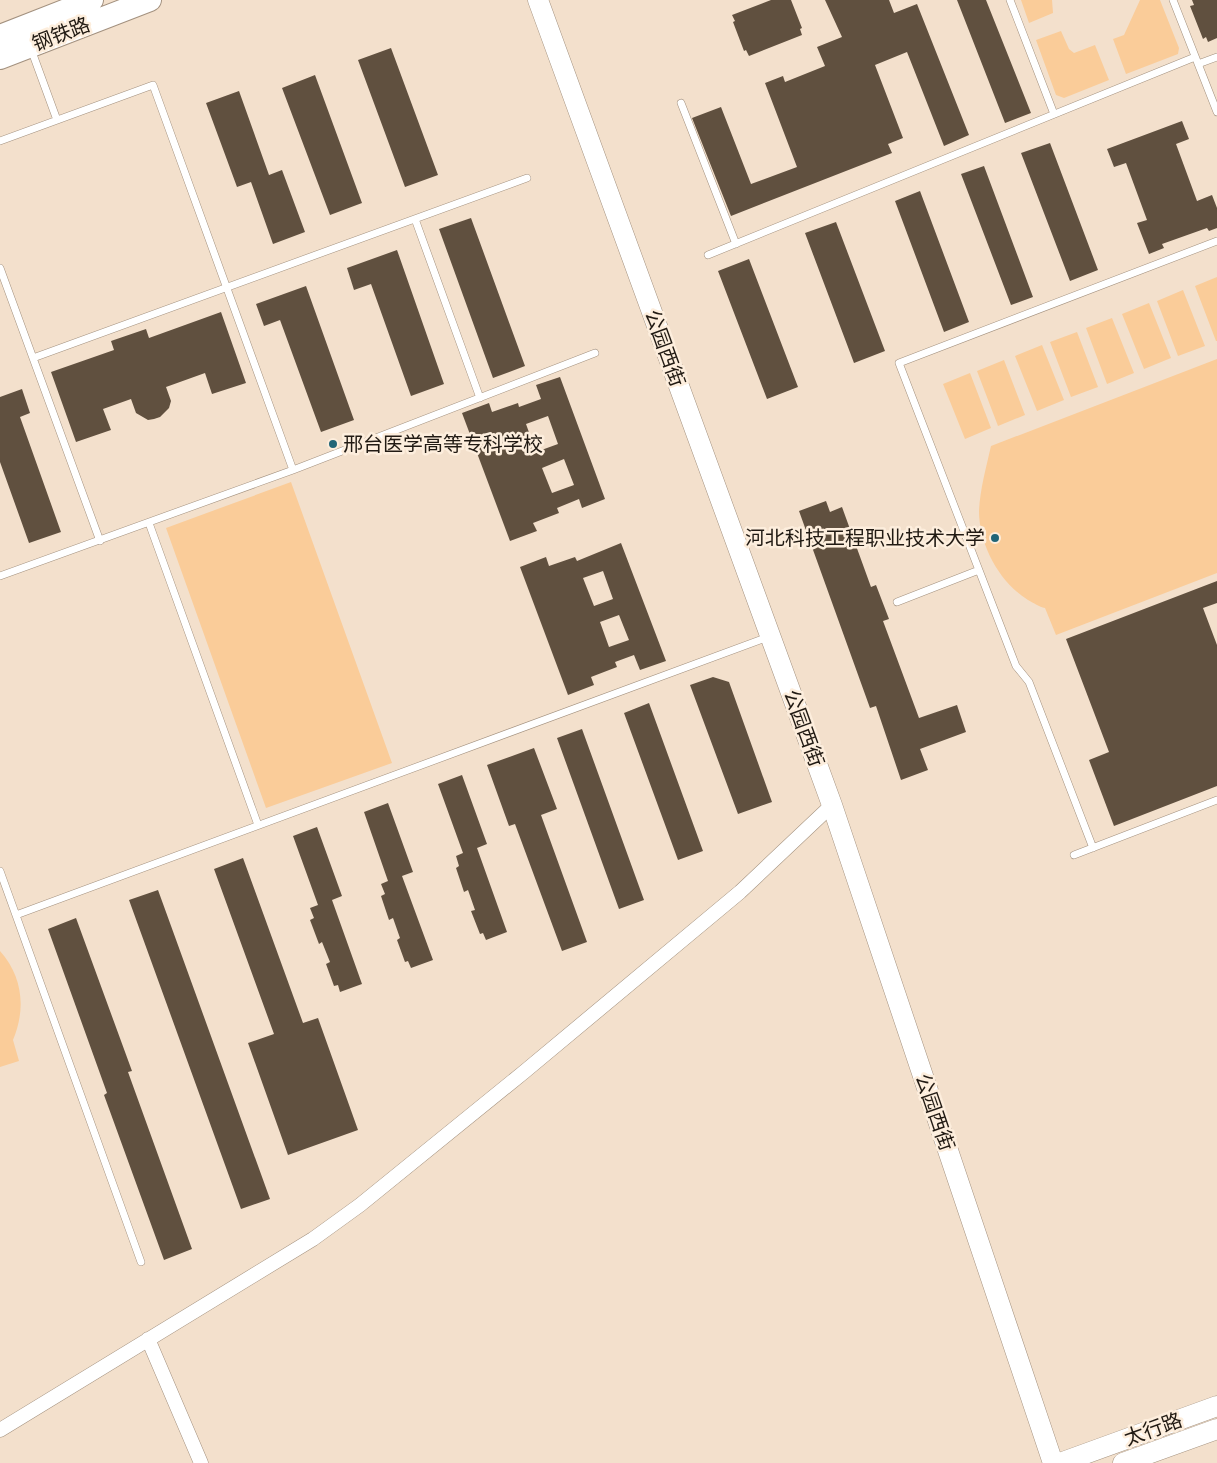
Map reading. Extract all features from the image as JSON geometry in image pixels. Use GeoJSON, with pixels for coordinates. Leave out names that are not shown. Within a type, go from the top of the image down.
{"type":"FeatureCollection","features":[{"type":"Feature","properties":{"kind":"main road","name":"钢铁路"},"geometry":{"type":"LineString","coordinates":[[0,36],[92,0]]}},
{"type":"Feature","properties":{"kind":"main road","name":"钢铁路"},"geometry":{"type":"LineString","coordinates":[[0,58],[150,0]]}},
{"type":"Feature","properties":{"kind":"street","name":"公园西街"},"geometry":{"type":"LineString","coordinates":[[538,0],[832,805],[1054,1463]]}},
{"type":"Feature","properties":{"kind":"street"},"geometry":{"type":"LineString","coordinates":[[0,1430],[313,1239],[360,1205],[532,1066],[740,892],[832,805]]}},
{"type":"Feature","properties":{"kind":"street"},"geometry":{"type":"LineString","coordinates":[[148,1339],[201,1463]]}},
{"type":"Feature","properties":{"kind":"street","name":"太行路"},"geometry":{"type":"LineString","coordinates":[[1060,1463],[1217,1406]]}},
{"type":"Feature","properties":{"kind":"street","name":"太行路"},"geometry":{"type":"LineString","coordinates":[[1123,1463],[1217,1428]]}},
{"type":"Feature","properties":{"kind":"lane"},"geometry":{"type":"LineString","coordinates":[[1010,0],[1054,114]]}},
{"type":"Feature","properties":{"kind":"lane"},"geometry":{"type":"LineString","coordinates":[[1173,0],[1217,112]]}},
{"type":"Feature","properties":{"kind":"lane"},"geometry":{"type":"LineString","coordinates":[[30,46],[57,120]]}},
{"type":"Feature","properties":{"kind":"lane"},"geometry":{"type":"LineString","coordinates":[[708,255],[1054,114],[1197,60],[1217,56]]}},
{"type":"Feature","properties":{"kind":"lane"},"geometry":{"type":"LineString","coordinates":[[0,141],[153,85],[293,470]]}},
{"type":"Feature","properties":{"kind":"lane"},"geometry":{"type":"LineString","coordinates":[[681,103],[736,244]]}},
{"type":"Feature","properties":{"kind":"lane"},"geometry":{"type":"LineString","coordinates":[[33,358],[527,178]]}},
{"type":"Feature","properties":{"kind":"lane"},"geometry":{"type":"LineString","coordinates":[[415,219],[480,398]]}},
{"type":"Feature","properties":{"kind":"lane"},"geometry":{"type":"LineString","coordinates":[[1093,848],[1029,682],[1016,666],[899,363],[1217,241]]}},
{"type":"Feature","properties":{"kind":"lane"},"geometry":{"type":"LineString","coordinates":[[0,268],[100,541]]}},
{"type":"Feature","properties":{"kind":"lane"},"geometry":{"type":"LineString","coordinates":[[0,576],[293,470],[595,353]]}},
{"type":"Feature","properties":{"kind":"lane"},"geometry":{"type":"LineString","coordinates":[[149,523],[258,825]]}},
{"type":"Feature","properties":{"kind":"lane"},"geometry":{"type":"LineString","coordinates":[[897,602],[979,570]]}},
{"type":"Feature","properties":{"kind":"lane"},"geometry":{"type":"LineString","coordinates":[[16,915],[770,636]]}},
{"type":"Feature","properties":{"kind":"lane"},"geometry":{"type":"LineString","coordinates":[[1074,855],[1217,800]]}},
{"type":"Feature","properties":{"kind":"lane"},"geometry":{"type":"LineString","coordinates":[[0,871],[141,1262]]}},
{"type":"Feature","properties":{"kind":"shaded area"},"geometry":{"type":"Polygon","coordinates":[[[1021,0],[1052,0],[1053,13],[1029,23],[1021,0]]]}},
{"type":"Feature","properties":{"kind":"shaded area"},"geometry":{"type":"Polygon","coordinates":[[[1140,0],[1160,0],[1179,48],[1178,54],[1126,74],[1113,39],[1124,35],[1140,0]]]}},
{"type":"Feature","properties":{"kind":"shaded area"},"geometry":{"type":"Polygon","coordinates":[[[1061,31],[1069,49],[1074,53],[1095,45],[1109,80],[1064,98],[1056,95],[1036,40],[1061,31]]]}},
{"type":"Feature","properties":{"kind":"shaded area"},"geometry":{"type":"Polygon","coordinates":[[[1217,277],[1217,341],[1216,341],[1195,286],[1217,277]]]}},
{"type":"Feature","properties":{"kind":"shaded area"},"geometry":{"type":"Polygon","coordinates":[[[1183,290],[1205,346],[1178,356],[1157,301],[1183,290]]]}},
{"type":"Feature","properties":{"kind":"shaded area"},"geometry":{"type":"Polygon","coordinates":[[[1149,303],[1171,358],[1144,369],[1122,314],[1149,303]]]}},
{"type":"Feature","properties":{"kind":"shaded area"},"geometry":{"type":"Polygon","coordinates":[[[1112,318],[1134,373],[1107,384],[1086,328],[1112,318]]]}},
{"type":"Feature","properties":{"kind":"shaded area"},"geometry":{"type":"Polygon","coordinates":[[[1077,332],[1098,387],[1071,397],[1050,342],[1077,332]]]}},
{"type":"Feature","properties":{"kind":"shaded area"},"geometry":{"type":"Polygon","coordinates":[[[1042,345],[1064,400],[1037,411],[1015,356],[1042,345]]]}},
{"type":"Feature","properties":{"kind":"shaded area"},"geometry":{"type":"Polygon","coordinates":[[[1217,359],[1217,573],[1056,635],[1045,608],[1028,600],[1009,584],[1000,573],[987,550],[980,524],[979,511],[991,446],[1217,359]]]}},
{"type":"Feature","properties":{"kind":"shaded area"},"geometry":{"type":"Polygon","coordinates":[[[1004,360],[1025,415],[998,426],[977,371],[1004,360]]]}},
{"type":"Feature","properties":{"kind":"shaded area"},"geometry":{"type":"Polygon","coordinates":[[[970,373],[991,428],[965,439],[943,384],[970,373]]]}},
{"type":"Feature","properties":{"kind":"shaded area"},"geometry":{"type":"Polygon","coordinates":[[[291,482],[392,763],[266,808],[166,528],[291,482]]]}},
{"type":"Feature","properties":{"kind":"shaded area"},"geometry":{"type":"Polygon","coordinates":[[[0,951],[8,961],[18,982],[21,1005],[20,1017],[13,1040],[19,1061],[0,1067],[0,951]]]}},
{"type":"Feature","properties":{"kind":"building"},"geometry":{"type":"Polygon","coordinates":[[[771,0],[791,0],[802,28],[800,29],[802,35],[749,56],[746,50],[744,51],[732,15],[771,0]]]}},
{"type":"Feature","properties":{"kind":"building"},"geometry":{"type":"Polygon","coordinates":[[[825,0],[889,0],[894,13],[917,4],[969,135],[944,146],[907,52],[875,65],[903,138],[888,144],[892,153],[731,216],[692,118],[721,107],[751,184],[797,167],[765,83],[783,76],[785,82],[825,66],[817,47],[842,37],[825,0]]]}},
{"type":"Feature","properties":{"kind":"building"},"geometry":{"type":"Polygon","coordinates":[[[957,0],[986,0],[1031,113],[1005,123],[957,0]]]}},
{"type":"Feature","properties":{"kind":"building"},"geometry":{"type":"Polygon","coordinates":[[[1192,0],[1217,0],[1217,38],[1208,42],[1206,37],[1203,39],[1190,6],[1194,5],[1192,0]]]}},
{"type":"Feature","properties":{"kind":"building"},"geometry":{"type":"Polygon","coordinates":[[[391,48],[438,175],[405,187],[358,60],[391,48]]]}},
{"type":"Feature","properties":{"kind":"building"},"geometry":{"type":"Polygon","coordinates":[[[315,75],[362,203],[330,215],[282,88],[315,75]]]}},
{"type":"Feature","properties":{"kind":"building"},"geometry":{"type":"Polygon","coordinates":[[[239,91],[269,175],[282,170],[305,232],[273,244],[251,182],[237,187],[206,103],[239,91]]]}},
{"type":"Feature","properties":{"kind":"building"},"geometry":{"type":"Polygon","coordinates":[[[1182,121],[1189,139],[1176,144],[1197,201],[1212,195],[1217,208],[1217,228],[1209,231],[1207,228],[1162,244],[1164,248],[1149,254],[1137,223],[1147,220],[1126,163],[1114,167],[1107,149],[1182,121]]]}},
{"type":"Feature","properties":{"kind":"building"},"geometry":{"type":"Polygon","coordinates":[[[1050,143],[1098,270],[1070,281],[1021,153],[1050,143]]]}},
{"type":"Feature","properties":{"kind":"building"},"geometry":{"type":"Polygon","coordinates":[[[984,166],[1033,297],[1011,305],[961,174],[984,166]]]}},
{"type":"Feature","properties":{"kind":"building"},"geometry":{"type":"Polygon","coordinates":[[[920,191],[969,322],[944,332],[895,201],[920,191]]]}},
{"type":"Feature","properties":{"kind":"building"},"geometry":{"type":"Polygon","coordinates":[[[471,218],[525,366],[493,378],[439,229],[471,218]]]}},
{"type":"Feature","properties":{"kind":"building"},"geometry":{"type":"Polygon","coordinates":[[[836,222],[885,351],[854,363],[805,233],[836,222]]]}},
{"type":"Feature","properties":{"kind":"building"},"geometry":{"type":"Polygon","coordinates":[[[397,250],[444,384],[411,396],[371,284],[354,290],[347,268],[397,250]]]}},
{"type":"Feature","properties":{"kind":"building"},"geometry":{"type":"Polygon","coordinates":[[[749,259],[798,387],[767,399],[718,271],[749,259]]]}},
{"type":"Feature","properties":{"kind":"building"},"geometry":{"type":"Polygon","coordinates":[[[306,286],[354,420],[321,432],[280,320],[264,326],[256,304],[306,286]]]}},
{"type":"Feature","properties":{"kind":"building"},"geometry":{"type":"Polygon","coordinates":[[[221,312],[246,383],[212,394],[205,373],[166,387],[171,401],[169,408],[160,417],[148,420],[136,413],[131,399],[103,409],[111,430],[76,442],[51,372],[114,350],[111,341],[146,329],[149,338],[221,312]]]}},
{"type":"Feature","properties":{"kind":"building"},"geometry":{"type":"Polygon","coordinates":[[[560,377],[605,499],[582,508],[579,499],[557,508],[559,513],[533,523],[537,531],[510,541],[462,413],[489,403],[492,412],[518,403],[519,407],[541,399],[536,385],[560,377]],[[548,416],[526,424],[536,452],[558,444],[548,416]],[[564,459],[542,468],[552,493],[574,485],[564,459]]]}},
{"type":"Feature","properties":{"kind":"building"},"geometry":{"type":"Polygon","coordinates":[[[22,389],[30,413],[20,417],[61,532],[29,543],[0,462],[0,397],[22,389]]]}},
{"type":"Feature","properties":{"kind":"building"},"geometry":{"type":"Polygon","coordinates":[[[826,501],[830,512],[842,507],[871,587],[876,585],[889,619],[883,621],[919,718],[957,705],[966,732],[920,749],[928,770],[901,780],[876,706],[870,708],[799,511],[826,501]]]}},
{"type":"Feature","properties":{"kind":"building"},"geometry":{"type":"Polygon","coordinates":[[[621,543],[666,661],[640,670],[634,655],[615,662],[617,667],[591,677],[594,685],[568,695],[520,567],[546,557],[549,566],[575,557],[577,561],[621,543]],[[603,571],[583,578],[594,606],[613,599],[603,571]],[[619,615],[600,622],[609,647],[629,640],[619,615]]]}},
{"type":"Feature","properties":{"kind":"building"},"geometry":{"type":"Polygon","coordinates":[[[1217,581],[1217,603],[1203,608],[1217,645],[1217,786],[1114,826],[1089,760],[1109,752],[1066,639],[1217,581]]]}},
{"type":"Feature","properties":{"kind":"building"},"geometry":{"type":"Polygon","coordinates":[[[713,677],[729,682],[772,802],[738,814],[690,685],[713,677]]]}},
{"type":"Feature","properties":{"kind":"building"},"geometry":{"type":"Polygon","coordinates":[[[649,703],[703,851],[678,860],[624,713],[649,703]]]}},
{"type":"Feature","properties":{"kind":"building"},"geometry":{"type":"Polygon","coordinates":[[[582,729],[644,900],[619,909],[557,738],[582,729]]]}},
{"type":"Feature","properties":{"kind":"building"},"geometry":{"type":"Polygon","coordinates":[[[534,748],[557,809],[541,815],[587,942],[562,951],[515,824],[509,826],[487,765],[534,748]]]}},
{"type":"Feature","properties":{"kind":"building"},"geometry":{"type":"Polygon","coordinates":[[[462,775],[487,844],[477,848],[507,932],[486,940],[483,933],[480,934],[471,911],[475,910],[468,890],[464,892],[456,868],[459,866],[456,856],[463,853],[438,784],[462,775]]]}},
{"type":"Feature","properties":{"kind":"building"},"geometry":{"type":"Polygon","coordinates":[[[388,803],[413,872],[402,876],[433,960],[411,968],[408,961],[405,962],[397,940],[400,938],[393,918],[389,920],[381,896],[385,894],[381,884],[388,881],[364,812],[388,803]]]}},
{"type":"Feature","properties":{"kind":"building"},"geometry":{"type":"Polygon","coordinates":[[[317,827],[342,896],[332,900],[362,984],[340,992],[338,985],[334,986],[326,964],[330,962],[322,942],[319,944],[310,920],[314,918],[310,908],[318,905],[293,836],[317,827]]]}},
{"type":"Feature","properties":{"kind":"building"},"geometry":{"type":"Polygon","coordinates":[[[243,858],[303,1023],[318,1018],[358,1130],[288,1155],[248,1043],[274,1034],[214,869],[243,858]]]}},
{"type":"Feature","properties":{"kind":"building"},"geometry":{"type":"Polygon","coordinates":[[[158,890],[270,1199],[241,1209],[129,900],[158,890]]]}},
{"type":"Feature","properties":{"kind":"building"},"geometry":{"type":"Polygon","coordinates":[[[76,918],[132,1071],[128,1072],[192,1249],[164,1260],[104,1095],[107,1093],[48,929],[76,918]]]}},
{"type":"Feature","properties":{"kind":"place","name":"邢台医学高等专科学校"},"geometry":{"type":"Point","coordinates":[333,444]}},
{"type":"Feature","properties":{"kind":"place","name":"河北科技工程职业技术大学"},"geometry":{"type":"Point","coordinates":[995,538]}}]}
